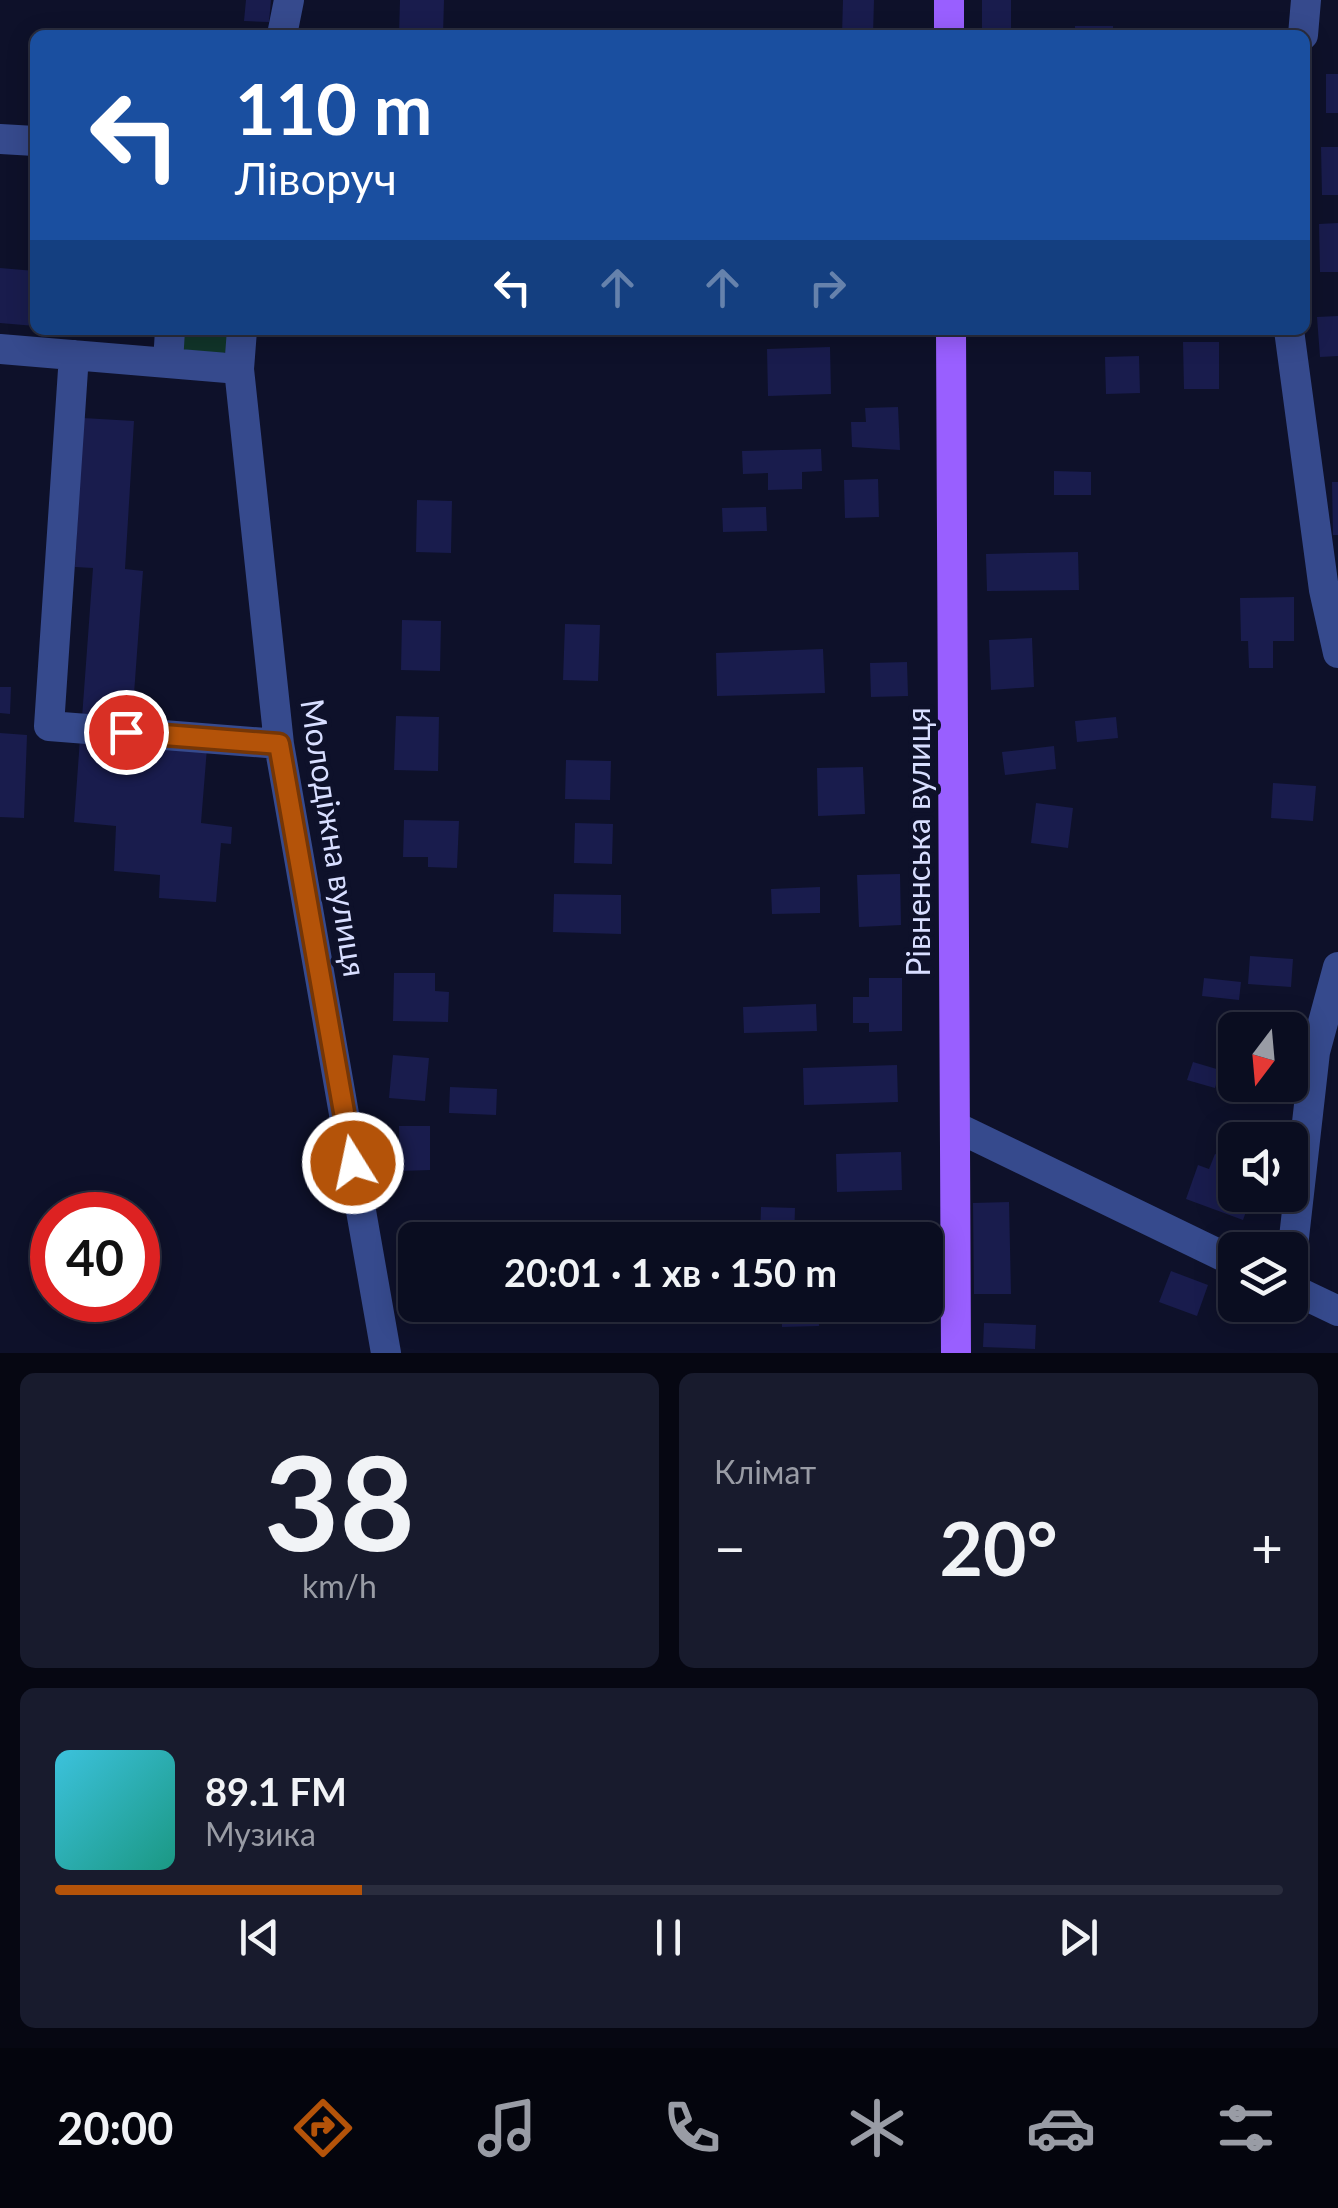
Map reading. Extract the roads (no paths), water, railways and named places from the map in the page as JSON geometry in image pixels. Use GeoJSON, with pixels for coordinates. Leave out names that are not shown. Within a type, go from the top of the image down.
{"type":"FeatureCollection","features":[{"type":"Feature","properties":{"kind":"main road"},"geometry":{"type":"LineString","coordinates":[[949,0],[949,30]]}},
{"type":"Feature","properties":{"kind":"main road","name":"Рівненська вулиця"},"geometry":{"type":"LineString","coordinates":[[951,335],[956,1353]]}},
{"type":"Feature","properties":{"kind":"street"},"geometry":{"type":"LineString","coordinates":[[283,30],[289,0]]}},
{"type":"Feature","properties":{"kind":"street"},"geometry":{"type":"LineString","coordinates":[[1303,30],[1306,0]]}},
{"type":"Feature","properties":{"kind":"street"},"geometry":{"type":"LineString","coordinates":[[0,139],[30,142]]}},
{"type":"Feature","properties":{"kind":"street"},"geometry":{"type":"LineString","coordinates":[[168,362],[170,335]]}},
{"type":"Feature","properties":{"kind":"street","name":"Молодіжна вулиця"},"geometry":{"type":"LineString","coordinates":[[242,335],[239,369],[279,744],[386,1353]]}},
{"type":"Feature","properties":{"kind":"street"},"geometry":{"type":"LineString","coordinates":[[1290,335],[1324,590],[1338,653]]}},
{"type":"Feature","properties":{"kind":"street"},"geometry":{"type":"LineString","coordinates":[[0,349],[239,369]]}},
{"type":"Feature","properties":{"kind":"street"},"geometry":{"type":"LineString","coordinates":[[74,354],[49,726],[279,744]]}},
{"type":"Feature","properties":{"kind":"street"},"geometry":{"type":"LineString","coordinates":[[1295,1232],[1315,1052],[1338,967]]}},
{"type":"Feature","properties":{"kind":"street"},"geometry":{"type":"LineString","coordinates":[[956,1127],[1218,1254]]}},
{"type":"Feature","properties":{"kind":"street"},"geometry":{"type":"LineString","coordinates":[[1308,1297],[1338,1311]]}}]}
